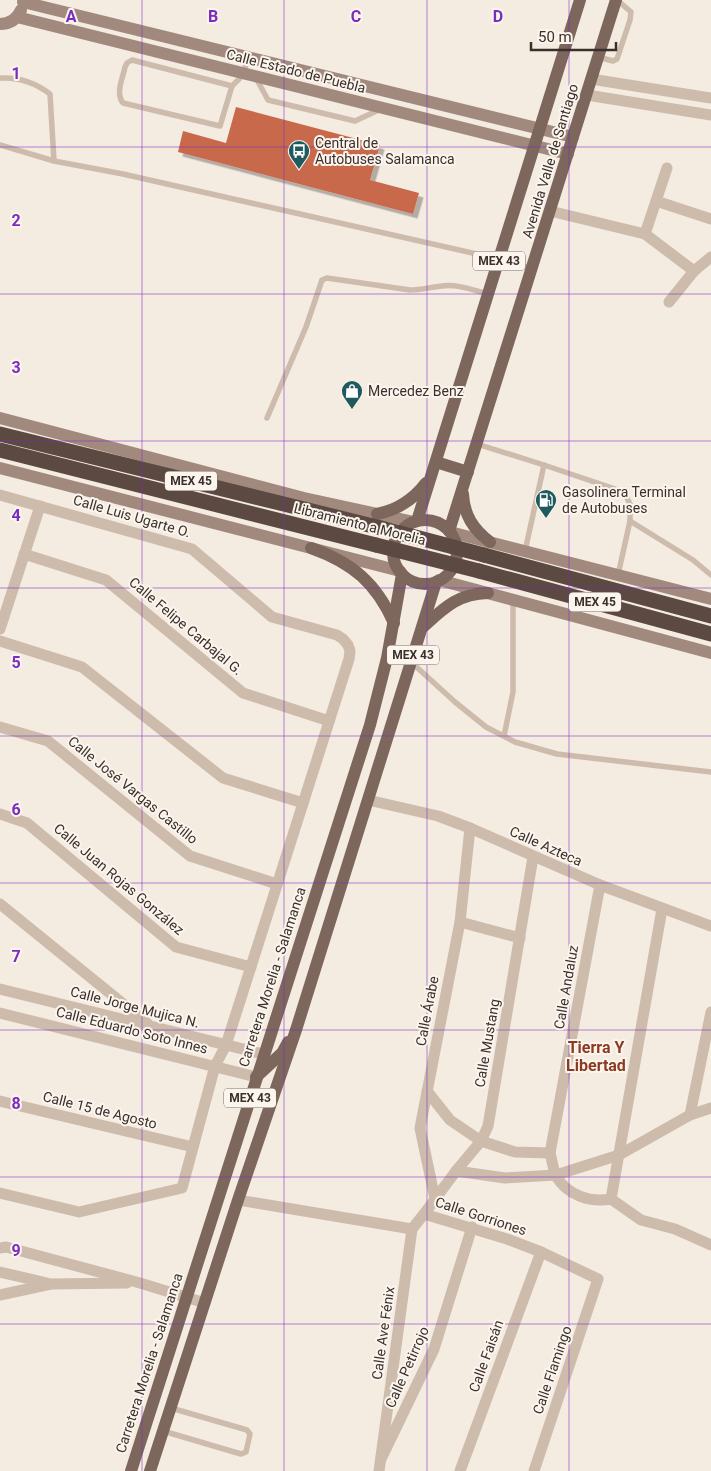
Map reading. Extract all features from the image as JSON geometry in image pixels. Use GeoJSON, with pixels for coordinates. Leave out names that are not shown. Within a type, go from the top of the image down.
{"type":"FeatureCollection","features":[{"type":"Feature","properties":{"kind":"highway","name":"Libramiento a Morelia"},"geometry":{"type":"LineString","coordinates":[[0,434],[379,521],[487,548],[711,616]]}},
{"type":"Feature","properties":{"kind":"highway","name":"Libramiento a Morelia"},"geometry":{"type":"LineString","coordinates":[[0,450],[479,571],[711,634]]}},
{"type":"Feature","properties":{"kind":"main road","name":"Avenida Valle de Santiago"},"geometry":{"type":"LineString","coordinates":[[416,522],[580,0]]}},
{"type":"Feature","properties":{"kind":"main road","name":"Avenida Valle de Santiago"},"geometry":{"type":"LineString","coordinates":[[449,531],[617,0]]}},
{"type":"Feature","properties":{"kind":"main road","name":"Calle Estado de Puebla"},"geometry":{"type":"LineString","coordinates":[[22,1],[573,137]]}},
{"type":"Feature","properties":{"kind":"main road"},"geometry":{"type":"LineString","coordinates":[[0,24],[12,22],[18,17],[22,10],[22,1]]}},
{"type":"Feature","properties":{"kind":"main road","name":"Calle Estado de Puebla"},"geometry":{"type":"LineString","coordinates":[[18,17],[568,154]]}},
{"type":"Feature","properties":{"kind":"main road"},"geometry":{"type":"LineString","coordinates":[[0,418],[304,498],[379,521],[434,522],[487,548],[525,551],[711,600]]}},
{"type":"Feature","properties":{"kind":"main road"},"geometry":{"type":"LineString","coordinates":[[379,521],[419,492],[434,467],[466,478],[463,495],[467,517],[487,548]]}},
{"type":"Feature","properties":{"kind":"main road"},"geometry":{"type":"LineString","coordinates":[[0,468],[401,572],[416,582],[424,584],[438,581],[488,593],[711,653]]}},
{"type":"Feature","properties":{"kind":"main road","name":"MEX 43"},"geometry":{"type":"LineString","coordinates":[[401,572],[393,554],[394,543],[404,528],[416,522]]}},
{"type":"Feature","properties":{"kind":"main road","name":"MEX 43"},"geometry":{"type":"LineString","coordinates":[[150,1471],[238,1200],[296,1030],[421,629],[438,581],[449,573],[456,562],[457,549],[449,531]]}},
{"type":"Feature","properties":{"kind":"main road"},"geometry":{"type":"LineString","coordinates":[[311,548],[329,554],[362,576],[380,598],[394,624]]}},
{"type":"Feature","properties":{"kind":"main road","name":"Carretera Morelia - Salamanca"},"geometry":{"type":"LineString","coordinates":[[131,1471],[263,1054],[370,725],[394,624],[401,572]]}},
{"type":"Feature","properties":{"kind":"main road"},"geometry":{"type":"LineString","coordinates":[[421,629],[456,600],[472,594],[488,593]]}},
{"type":"Feature","properties":{"kind":"main road"},"geometry":{"type":"LineString","coordinates":[[256,1077],[282,1053],[296,1030]]}},
{"type":"Feature","properties":{"kind":"street"},"geometry":{"type":"LineString","coordinates":[[591,79],[711,98]]}},
{"type":"Feature","properties":{"kind":"street"},"geometry":{"type":"LineString","coordinates":[[586,94],[711,115]]}},
{"type":"Feature","properties":{"kind":"street"},"geometry":{"type":"LineString","coordinates":[[645,234],[667,168]]}},
{"type":"Feature","properties":{"kind":"street"},"geometry":{"type":"LineString","coordinates":[[656,201],[711,219]]}},
{"type":"Feature","properties":{"kind":"street"},"geometry":{"type":"LineString","coordinates":[[550,211],[645,234],[694,271]]}},
{"type":"Feature","properties":{"kind":"street"},"geometry":{"type":"LineString","coordinates":[[669,302],[694,271],[711,257]]}},
{"type":"Feature","properties":{"kind":"street","name":"Calle Luis Ugarte O."},"geometry":{"type":"LineString","coordinates":[[0,495],[192,549],[272,617],[337,635],[348,645],[350,652],[329,721]]}},
{"type":"Feature","properties":{"kind":"street"},"geometry":{"type":"LineString","coordinates":[[0,629],[40,506]]}},
{"type":"Feature","properties":{"kind":"street","name":"Calle Felipe Carbajal G."},"geometry":{"type":"LineString","coordinates":[[24,554],[106,580],[243,693],[329,721]]}},
{"type":"Feature","properties":{"kind":"street"},"geometry":{"type":"LineString","coordinates":[[0,641],[82,666],[223,778],[303,803]]}},
{"type":"Feature","properties":{"kind":"street"},"geometry":{"type":"LineString","coordinates":[[0,1193],[79,1212],[182,1188],[215,1066],[226,1045],[329,721]]}},
{"type":"Feature","properties":{"kind":"street","name":"Calle José Vargas Castillo"},"geometry":{"type":"LineString","coordinates":[[0,727],[48,741],[190,856],[277,884]]}},
{"type":"Feature","properties":{"kind":"street","name":"Calle Azteca"},"geometry":{"type":"LineString","coordinates":[[368,800],[438,816],[600,885],[711,926]]}},
{"type":"Feature","properties":{"kind":"street","name":"Calle Juan Rojas González"},"geometry":{"type":"LineString","coordinates":[[0,814],[27,822],[176,947],[251,967]]}},
{"type":"Feature","properties":{"kind":"street","name":"Calle Árabe"},"geometry":{"type":"LineString","coordinates":[[435,1199],[420,1128],[460,922],[470,828]]}},
{"type":"Feature","properties":{"kind":"street","name":"Calle Mustang"},"geometry":{"type":"LineString","coordinates":[[424,1214],[456,1171],[482,1141],[488,1126],[533,857]]}},
{"type":"Feature","properties":{"kind":"street","name":"Calle Andaluz"},"geometry":{"type":"LineString","coordinates":[[550,1153],[600,885]]}},
{"type":"Feature","properties":{"kind":"street"},"geometry":{"type":"LineString","coordinates":[[0,904],[152,1026]]}},
{"type":"Feature","properties":{"kind":"street"},"geometry":{"type":"LineString","coordinates":[[611,1199],[662,909]]}},
{"type":"Feature","properties":{"kind":"street"},"geometry":{"type":"LineString","coordinates":[[460,922],[520,938]]}},
{"type":"Feature","properties":{"kind":"street","name":"Calle Jorge Mujica N."},"geometry":{"type":"LineString","coordinates":[[0,988],[263,1054]]}},
{"type":"Feature","properties":{"kind":"street"},"geometry":{"type":"LineString","coordinates":[[690,1116],[711,1012]]}},
{"type":"Feature","properties":{"kind":"street","name":"Calle Eduardo Soto Innes"},"geometry":{"type":"LineString","coordinates":[[0,1013],[256,1077]]}},
{"type":"Feature","properties":{"kind":"street"},"geometry":{"type":"LineString","coordinates":[[427,1090],[450,1120],[482,1141],[515,1152],[550,1153],[556,1175],[568,1190],[585,1199],[611,1199],[641,1220],[675,1229],[711,1245]]}},
{"type":"Feature","properties":{"kind":"street","name":"Calle 15 de Agosto"},"geometry":{"type":"LineString","coordinates":[[0,1101],[193,1147]]}},
{"type":"Feature","properties":{"kind":"street"},"geometry":{"type":"LineString","coordinates":[[456,1171],[506,1178],[556,1175],[618,1155],[690,1116],[711,1108]]}},
{"type":"Feature","properties":{"kind":"street"},"geometry":{"type":"LineString","coordinates":[[238,1200],[412,1229]]}},
{"type":"Feature","properties":{"kind":"street","name":"Calle Gorriones"},"geometry":{"type":"LineString","coordinates":[[412,1229],[424,1214],[472,1227],[541,1252],[598,1279]]}},
{"type":"Feature","properties":{"kind":"street","name":"Calle Petirrojo"},"geometry":{"type":"LineString","coordinates":[[381,1459],[434,1349],[472,1227]]}},
{"type":"Feature","properties":{"kind":"street","name":"Calle Ave Fénix"},"geometry":{"type":"LineString","coordinates":[[380,1471],[412,1229]]}},
{"type":"Feature","properties":{"kind":"street"},"geometry":{"type":"LineString","coordinates":[[0,1248],[6,1247],[140,1283],[205,1303]]}},
{"type":"Feature","properties":{"kind":"street","name":"Calle Faisán"},"geometry":{"type":"LineString","coordinates":[[460,1471],[541,1252]]}},
{"type":"Feature","properties":{"kind":"street"},"geometry":{"type":"LineString","coordinates":[[0,1272],[51,1284]]}},
{"type":"Feature","properties":{"kind":"street","name":"Calle Flamingo"},"geometry":{"type":"LineString","coordinates":[[534,1471],[598,1279]]}},
{"type":"Feature","properties":{"kind":"street"},"geometry":{"type":"LineString","coordinates":[[0,1295],[51,1284],[140,1283]]}},
{"type":"Feature","properties":{"kind":"lane"},"geometry":{"type":"LineString","coordinates":[[598,57],[613,61],[617,59],[631,12],[617,0]]}},
{"type":"Feature","properties":{"kind":"lane"},"geometry":{"type":"LineString","coordinates":[[247,57],[249,75],[268,100],[355,121],[383,108]]}},
{"type":"Feature","properties":{"kind":"lane"},"geometry":{"type":"LineString","coordinates":[[232,86],[132,60],[126,67],[119,94],[123,103],[220,126],[232,86],[249,75]]}},
{"type":"Feature","properties":{"kind":"lane"},"geometry":{"type":"LineString","coordinates":[[0,78],[12,78],[41,87],[50,94],[54,160]]}},
{"type":"Feature","properties":{"kind":"lane"},"geometry":{"type":"LineString","coordinates":[[0,145],[54,160],[499,259],[532,269]]}},
{"type":"Feature","properties":{"kind":"lane"},"geometry":{"type":"LineString","coordinates":[[267,418],[299,345],[322,280],[327,278],[416,290],[456,286],[488,294]]}},
{"type":"Feature","properties":{"kind":"lane"},"geometry":{"type":"LineString","coordinates":[[477,444],[624,492],[630,504],[630,521],[618,575]]}},
{"type":"Feature","properties":{"kind":"lane"},"geometry":{"type":"LineString","coordinates":[[525,551],[544,465]]}},
{"type":"Feature","properties":{"kind":"lane"},"geometry":{"type":"LineString","coordinates":[[630,521],[693,560],[711,576]]}},
{"type":"Feature","properties":{"kind":"lane"},"geometry":{"type":"LineString","coordinates":[[504,736],[513,692],[513,600]]}},
{"type":"Feature","properties":{"kind":"lane"},"geometry":{"type":"LineString","coordinates":[[411,662],[486,727],[515,742],[557,754],[711,772]]}},
{"type":"Feature","properties":{"kind":"lane"},"geometry":{"type":"LineString","coordinates":[[163,1430],[241,1454],[246,1452],[250,1434],[248,1430],[171,1408]]}},
{"type":"Feature","properties":{"kind":"building"},"geometry":{"type":"Polygon","coordinates":[[[236,107],[380,145],[370,180],[419,193],[413,214],[178,152],[183,131],[226,143],[236,107]]]}},
{"type":"Feature","properties":{"kind":"place","name":"Central de Autobuses Salamanca"},"geometry":{"type":"Point","coordinates":[299,170]}},
{"type":"Feature","properties":{"kind":"place","name":"Mercedez Benz"},"geometry":{"type":"Point","coordinates":[352,410]}},
{"type":"Feature","properties":{"kind":"place","name":"Gasolinera Terminal de Autobuses"},"geometry":{"type":"Point","coordinates":[546,519]}},
{"type":"Feature","properties":{"kind":"district","name":"Tierra Y Libertad"},"geometry":{"type":"Point","coordinates":[596,1056]}}]}
